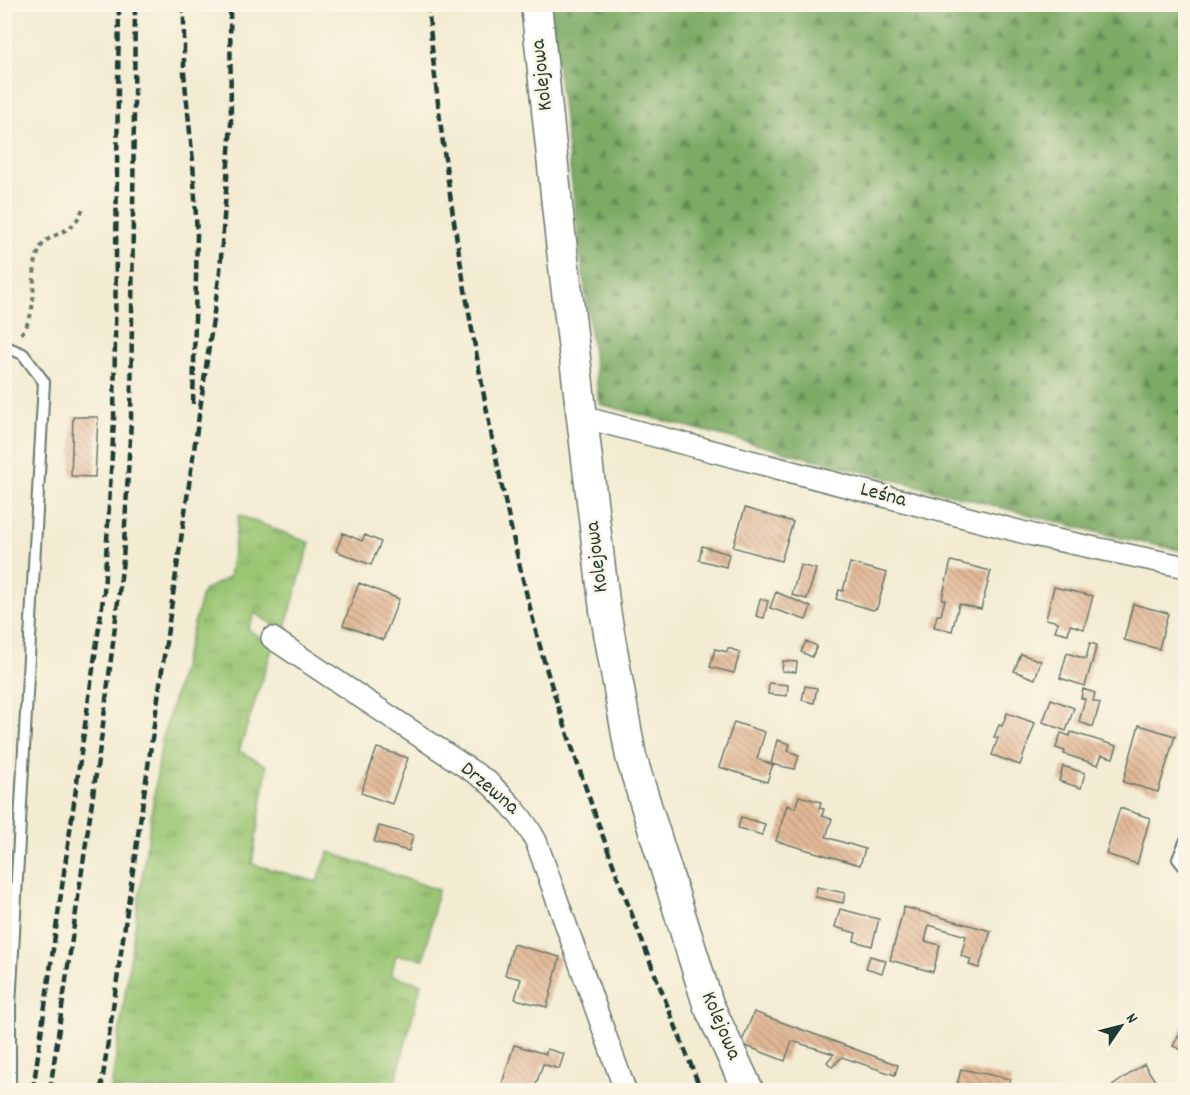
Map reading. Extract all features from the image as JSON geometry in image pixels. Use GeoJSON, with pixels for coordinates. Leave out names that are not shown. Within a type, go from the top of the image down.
{"type":"FeatureCollection","features":[{"type":"Feature","properties":{"kind":"street","name":"Kolejowa"},"geometry":{"type":"LineString","coordinates":[[536,4],[605,610],[631,757],[708,1004],[748,1090]]}},
{"type":"Feature","properties":{"kind":"street","name":"Leśna"},"geometry":{"type":"LineString","coordinates":[[582,417],[1033,535],[1185,567]]}},
{"type":"Feature","properties":{"kind":"street","name":"Drzewna"},"geometry":{"type":"LineString","coordinates":[[272,638],[487,782],[514,807],[526,822],[536,841],[626,1090]]}},
{"type":"Feature","properties":{"kind":"lane"},"geometry":{"type":"LineString","coordinates":[[6,346],[23,354],[44,382],[10,1006],[10,1090]]}},
{"type":"Feature","properties":{"kind":"lane"},"geometry":{"type":"LineString","coordinates":[[1185,840],[1178,859],[1185,869]]}},
{"type":"Feature","properties":{"kind":"path"},"geometry":{"type":"LineString","coordinates":[[6,346],[23,333],[33,311],[35,272],[40,249],[51,237],[68,228],[80,216],[84,205]]}},
{"type":"Feature","properties":{"kind":"green space"},"geometry":{"type":"Polygon","coordinates":[[[550,5],[1185,5],[1185,551],[1116,537],[599,404],[550,5]]]}},
{"type":"Feature","properties":{"kind":"green space"},"geometry":{"type":"Polygon","coordinates":[[[239,515],[310,543],[284,632],[255,613],[248,629],[273,646],[239,751],[267,766],[252,864],[317,882],[329,852],[438,890],[424,959],[396,955],[391,975],[421,984],[393,1090],[111,1090],[162,741],[203,591],[229,577],[239,515]]]}},
{"type":"Feature","properties":{"kind":"building"},"geometry":{"type":"Polygon","coordinates":[[[73,417],[98,417],[95,477],[71,476],[73,417]]]}},
{"type":"Feature","properties":{"kind":"building"},"geometry":{"type":"Polygon","coordinates":[[[745,508],[793,522],[781,561],[733,547],[745,508]]]}},
{"type":"Feature","properties":{"kind":"building"},"geometry":{"type":"Polygon","coordinates":[[[343,533],[362,541],[365,535],[381,542],[371,565],[336,551],[343,533]]]}},
{"type":"Feature","properties":{"kind":"building"},"geometry":{"type":"Polygon","coordinates":[[[702,546],[729,554],[726,567],[699,560],[702,546]]]}},
{"type":"Feature","properties":{"kind":"building"},"geometry":{"type":"Polygon","coordinates":[[[951,561],[991,571],[981,609],[959,604],[952,631],[934,627],[937,615],[941,615],[945,600],[942,599],[951,561]]]}},
{"type":"Feature","properties":{"kind":"building"},"geometry":{"type":"Polygon","coordinates":[[[850,563],[887,573],[877,608],[873,610],[836,599],[839,590],[843,591],[850,563]]]}},
{"type":"Feature","properties":{"kind":"building"},"geometry":{"type":"Polygon","coordinates":[[[800,565],[816,569],[807,599],[792,595],[800,565]]]}},
{"type":"Feature","properties":{"kind":"building"},"geometry":{"type":"Polygon","coordinates":[[[359,583],[399,599],[383,640],[343,625],[359,583]]]}},
{"type":"Feature","properties":{"kind":"building"},"geometry":{"type":"Polygon","coordinates":[[[1054,587],[1093,596],[1084,629],[1070,625],[1068,634],[1055,631],[1058,622],[1046,619],[1054,587]]]}},
{"type":"Feature","properties":{"kind":"building"},"geometry":{"type":"Polygon","coordinates":[[[776,592],[811,607],[806,620],[770,608],[776,592]]]}},
{"type":"Feature","properties":{"kind":"building"},"geometry":{"type":"Polygon","coordinates":[[[760,599],[768,601],[764,618],[756,616],[760,599]]]}},
{"type":"Feature","properties":{"kind":"building"},"geometry":{"type":"Polygon","coordinates":[[[1133,604],[1168,613],[1159,649],[1124,640],[1133,604]]]}},
{"type":"Feature","properties":{"kind":"building"},"geometry":{"type":"Polygon","coordinates":[[[806,641],[817,646],[812,657],[801,652],[806,641]]]}},
{"type":"Feature","properties":{"kind":"building"},"geometry":{"type":"Polygon","coordinates":[[[1090,643],[1097,645],[1085,686],[1060,678],[1067,653],[1086,659],[1090,643]]]}},
{"type":"Feature","properties":{"kind":"building"},"geometry":{"type":"Polygon","coordinates":[[[728,648],[740,652],[734,673],[710,667],[715,649],[727,652],[728,648]]]}},
{"type":"Feature","properties":{"kind":"building"},"geometry":{"type":"Polygon","coordinates":[[[1021,654],[1041,661],[1035,679],[1014,671],[1021,654]]]}},
{"type":"Feature","properties":{"kind":"building"},"geometry":{"type":"Polygon","coordinates":[[[783,661],[797,662],[796,672],[782,671],[783,661]]]}},
{"type":"Feature","properties":{"kind":"building"},"geometry":{"type":"Polygon","coordinates":[[[769,683],[788,685],[787,696],[768,694],[769,683]]]}},
{"type":"Feature","properties":{"kind":"building"},"geometry":{"type":"Polygon","coordinates":[[[805,686],[817,688],[814,703],[802,700],[805,686]]]}},
{"type":"Feature","properties":{"kind":"building"},"geometry":{"type":"Polygon","coordinates":[[[1083,689],[1095,693],[1093,701],[1100,703],[1093,727],[1079,722],[1085,699],[1081,698],[1083,689]]]}},
{"type":"Feature","properties":{"kind":"building"},"geometry":{"type":"Polygon","coordinates":[[[1051,699],[1074,708],[1066,731],[1043,722],[1051,699]]]}},
{"type":"Feature","properties":{"kind":"building"},"geometry":{"type":"Polygon","coordinates":[[[1007,713],[1035,723],[1020,765],[992,755],[998,738],[994,737],[1007,713]]]}},
{"type":"Feature","properties":{"kind":"building"},"geometry":{"type":"Polygon","coordinates":[[[734,722],[765,732],[757,759],[771,764],[777,740],[790,744],[788,751],[799,755],[795,769],[773,764],[767,782],[719,767],[734,722]]]}},
{"type":"Feature","properties":{"kind":"building"},"geometry":{"type":"Polygon","coordinates":[[[1139,725],[1175,736],[1158,792],[1123,782],[1139,725]]]}},
{"type":"Feature","properties":{"kind":"building"},"geometry":{"type":"Polygon","coordinates":[[[1071,732],[1117,746],[1113,758],[1102,755],[1098,765],[1064,754],[1065,751],[1056,748],[1061,733],[1070,736],[1071,732]]]}},
{"type":"Feature","properties":{"kind":"building"},"geometry":{"type":"Polygon","coordinates":[[[377,748],[408,758],[392,804],[361,793],[377,748]]]}},
{"type":"Feature","properties":{"kind":"building"},"geometry":{"type":"Polygon","coordinates":[[[1063,766],[1085,773],[1081,788],[1059,781],[1063,766]]]}},
{"type":"Feature","properties":{"kind":"building"},"geometry":{"type":"Polygon","coordinates":[[[799,796],[821,802],[819,808],[824,809],[822,816],[832,819],[826,837],[865,849],[860,865],[776,841],[787,805],[795,808],[799,796]]]}},
{"type":"Feature","properties":{"kind":"building"},"geometry":{"type":"Polygon","coordinates":[[[1120,808],[1150,818],[1137,864],[1106,854],[1120,808]]]}},
{"type":"Feature","properties":{"kind":"building"},"geometry":{"type":"Polygon","coordinates":[[[741,817],[765,824],[762,835],[738,828],[741,817]]]}},
{"type":"Feature","properties":{"kind":"building"},"geometry":{"type":"Polygon","coordinates":[[[379,826],[413,835],[409,851],[374,842],[379,826]]]}},
{"type":"Feature","properties":{"kind":"building"},"geometry":{"type":"Polygon","coordinates":[[[817,887],[845,893],[843,903],[815,897],[817,887]]]}},
{"type":"Feature","properties":{"kind":"building"},"geometry":{"type":"Polygon","coordinates":[[[904,907],[991,931],[979,968],[969,965],[971,959],[961,956],[966,936],[929,925],[925,941],[940,945],[933,972],[890,960],[904,907]]]}},
{"type":"Feature","properties":{"kind":"building"},"geometry":{"type":"Polygon","coordinates":[[[840,909],[879,919],[872,946],[854,941],[856,933],[835,927],[840,909]]]}},
{"type":"Feature","properties":{"kind":"building"},"geometry":{"type":"Polygon","coordinates":[[[513,944],[560,957],[547,1007],[515,999],[521,979],[505,975],[513,944]]]}},
{"type":"Feature","properties":{"kind":"building"},"geometry":{"type":"Polygon","coordinates":[[[870,956],[886,961],[882,973],[866,968],[870,956]]]}},
{"type":"Feature","properties":{"kind":"building"},"geometry":{"type":"Polygon","coordinates":[[[754,1012],[898,1065],[895,1075],[842,1057],[832,1067],[827,1062],[834,1054],[792,1041],[785,1061],[741,1044],[754,1012]]]}},
{"type":"Feature","properties":{"kind":"building"},"geometry":{"type":"Polygon","coordinates":[[[1186,1020],[1186,1048],[1184,1051],[1173,1046],[1186,1020]]]}},
{"type":"Feature","properties":{"kind":"building"},"geometry":{"type":"Polygon","coordinates":[[[514,1045],[546,1054],[547,1049],[564,1054],[559,1069],[543,1064],[534,1090],[500,1090],[514,1045]]]}},
{"type":"Feature","properties":{"kind":"building"},"geometry":{"type":"Polygon","coordinates":[[[1144,1064],[1161,1090],[1106,1090],[1118,1082],[1144,1064]]]}},
{"type":"Feature","properties":{"kind":"building"},"geometry":{"type":"Polygon","coordinates":[[[961,1069],[1011,1079],[1008,1090],[956,1090],[961,1069]]]}},
{"type":"Feature","properties":{"kind":"railway"},"geometry":{"type":"LineString","coordinates":[[33,1090],[104,592],[114,420],[119,4]]}},
{"type":"Feature","properties":{"kind":"railway"},"geometry":{"type":"LineString","coordinates":[[50,1090],[102,733],[123,560],[131,421],[135,4]]}},
{"type":"Feature","properties":{"kind":"railway"},"geometry":{"type":"LineString","coordinates":[[184,4],[184,73],[193,162],[197,235],[193,405]]}},
{"type":"Feature","properties":{"kind":"railway"},"geometry":{"type":"LineString","coordinates":[[101,1090],[220,271],[231,124],[230,4]]}},
{"type":"Feature","properties":{"kind":"railway"},"geometry":{"type":"LineString","coordinates":[[428,4],[442,139],[462,274],[492,438],[534,624],[547,671],[600,830],[701,1090]]}}]}
